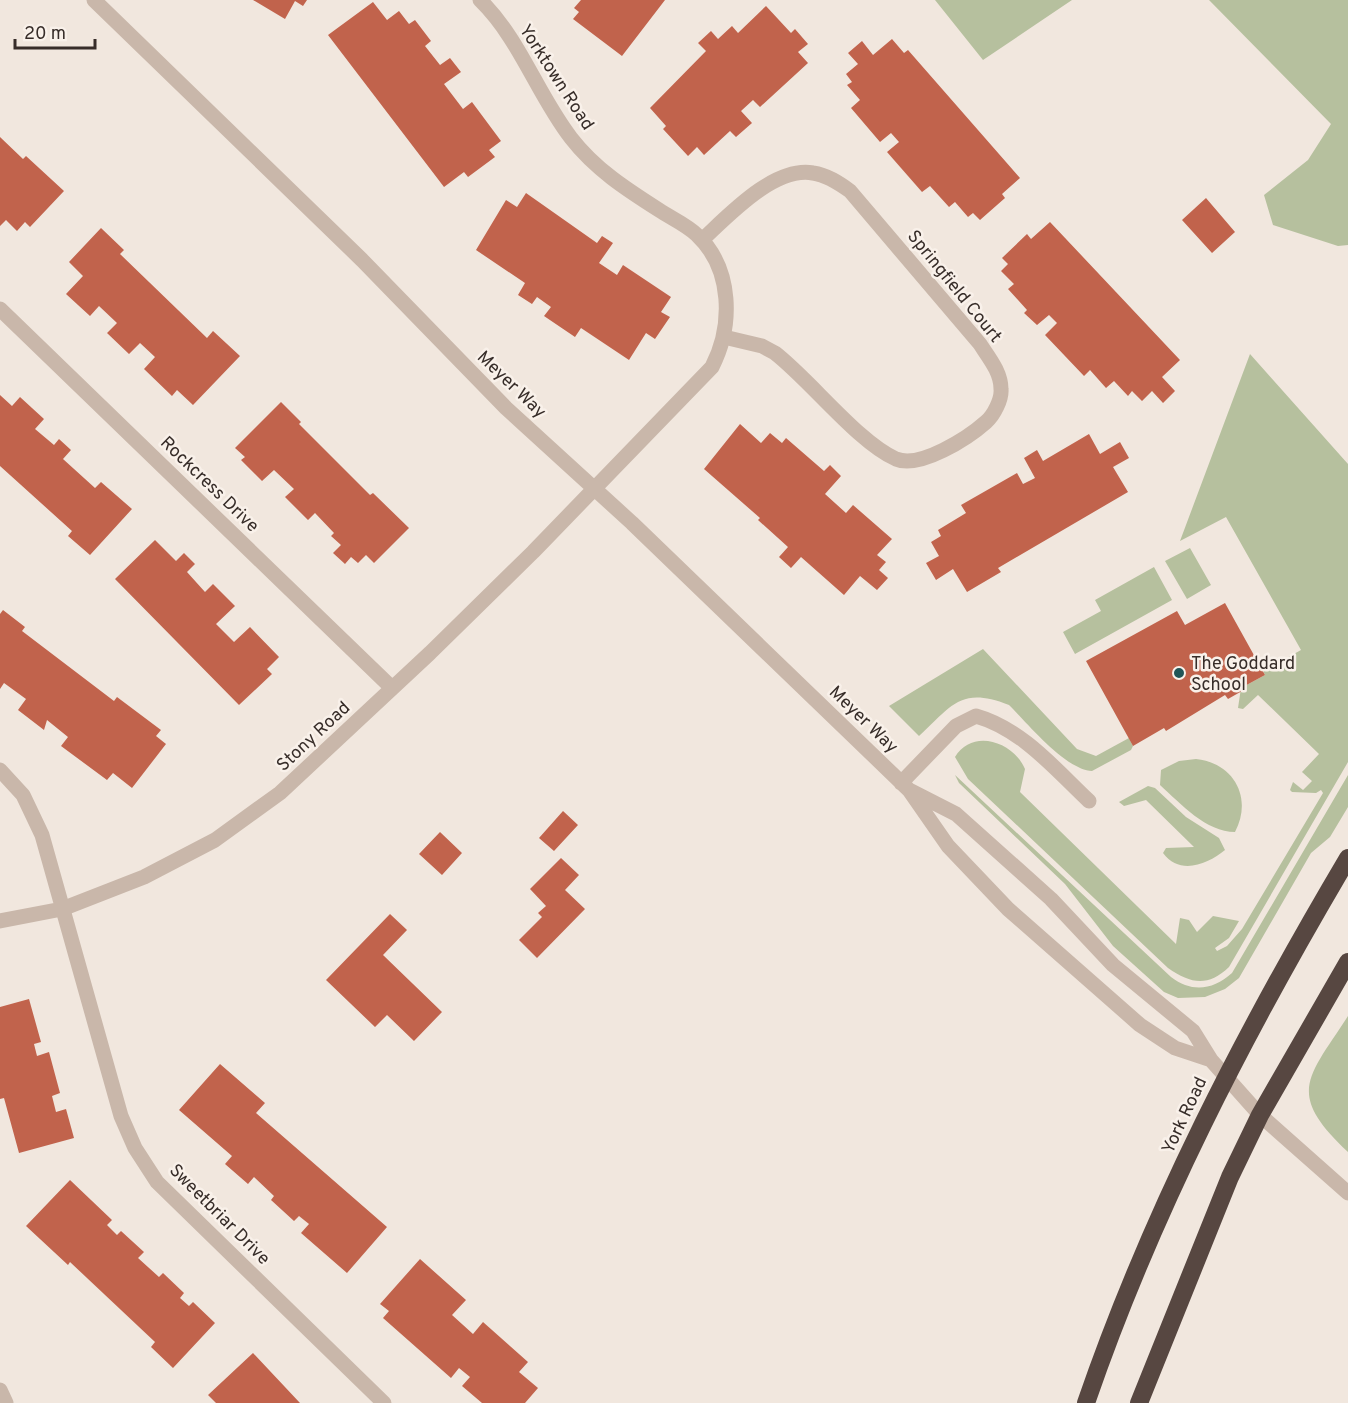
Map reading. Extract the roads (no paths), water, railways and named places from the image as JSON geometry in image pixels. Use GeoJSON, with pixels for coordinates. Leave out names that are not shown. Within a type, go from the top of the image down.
{"type":"FeatureCollection","features":[{"type":"Feature","properties":{"kind":"highway","name":"York Road"},"geometry":{"type":"LineString","coordinates":[[1086,1403],[1115,1324],[1174,1185],[1226,1075],[1288,960],[1348,858]]}},
{"type":"Feature","properties":{"kind":"highway"},"geometry":{"type":"LineString","coordinates":[[1139,1403],[1230,1177],[1260,1114],[1348,962]]}},
{"type":"Feature","properties":{"kind":"street","name":"Meyer Way"},"geometry":{"type":"LineString","coordinates":[[94,0],[353,252],[506,408],[595,488],[905,786],[948,846],[1008,909],[1140,1025],[1175,1048],[1211,1060]]}},
{"type":"Feature","properties":{"kind":"street","name":"Yorktown Road"},"geometry":{"type":"LineString","coordinates":[[480,0],[496,19],[570,137],[593,162],[618,184],[696,233],[702,240]]}},
{"type":"Feature","properties":{"kind":"street","name":"Springfield Court"},"geometry":{"type":"LineString","coordinates":[[702,240],[756,191],[786,177],[812,172],[833,179],[850,191],[980,344],[998,371],[1002,391],[988,421],[932,456],[914,462],[899,460],[867,439],[775,353],[762,346],[724,338]]}},
{"type":"Feature","properties":{"kind":"street"},"geometry":{"type":"LineString","coordinates":[[595,488],[712,367],[724,338],[727,306],[721,276],[702,240]]}},
{"type":"Feature","properties":{"kind":"street","name":"Rockcress Drive"},"geometry":{"type":"LineString","coordinates":[[0,309],[392,688]]}},
{"type":"Feature","properties":{"kind":"street","name":"Stony Road"},"geometry":{"type":"LineString","coordinates":[[0,921],[62,909],[144,877],[215,840],[280,793],[392,688],[595,488]]}},
{"type":"Feature","properties":{"kind":"street"},"geometry":{"type":"LineString","coordinates":[[905,786],[956,726],[976,716],[995,721],[1016,735],[1089,801]]}},
{"type":"Feature","properties":{"kind":"street","name":"Sweetbriar Drive"},"geometry":{"type":"LineString","coordinates":[[0,770],[23,795],[42,836],[121,1116],[135,1148],[158,1182],[384,1403]]}},
{"type":"Feature","properties":{"kind":"street","name":"Meyer Way"},"geometry":{"type":"LineString","coordinates":[[905,786],[956,814],[1051,899],[1113,965],[1193,1031],[1211,1060],[1260,1114],[1348,1193]]}},
{"type":"Feature","properties":{"kind":"street"},"geometry":{"type":"LineString","coordinates":[[0,1390],[6,1403]]}},
{"type":"Feature","properties":{"kind":"place","name":"The Goddard School"},"geometry":{"type":"Point","coordinates":[1179,673]}}]}
